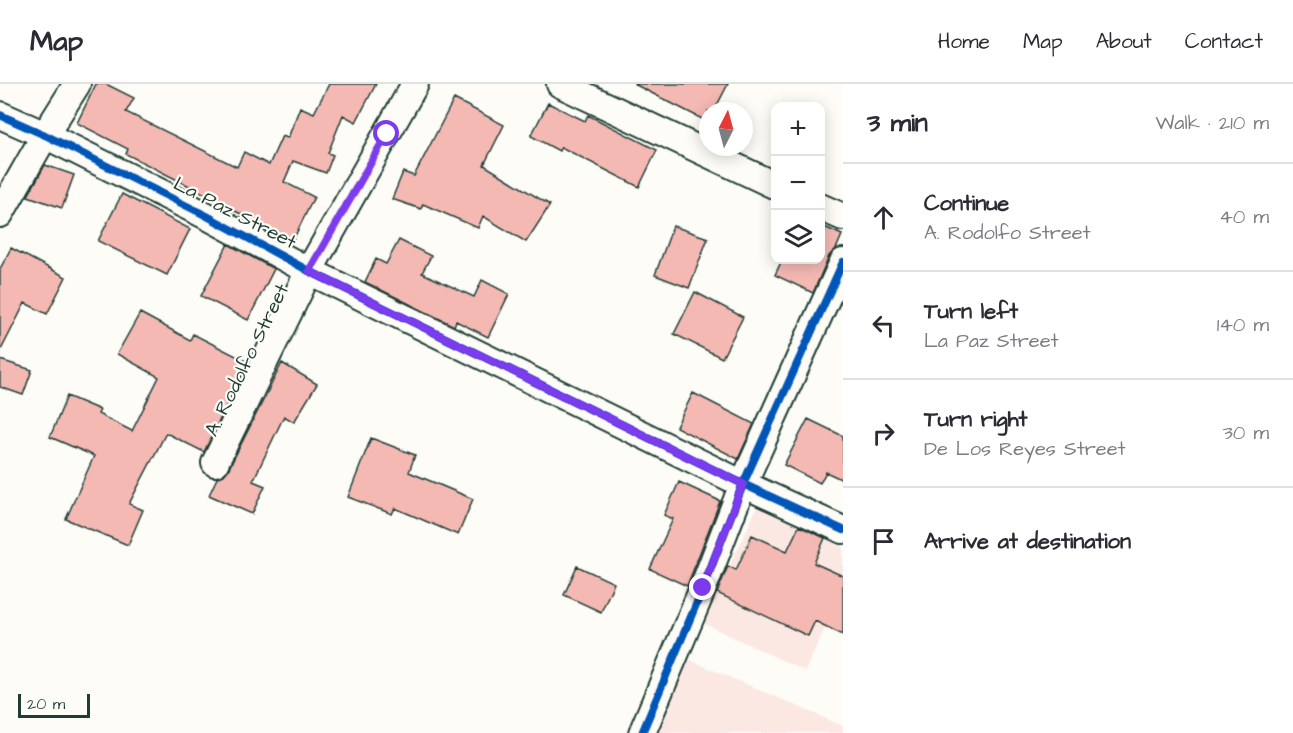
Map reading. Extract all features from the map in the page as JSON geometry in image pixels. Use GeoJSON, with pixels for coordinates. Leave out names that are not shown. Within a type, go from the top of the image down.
{"type":"FeatureCollection","features":[{"type":"Feature","properties":{"kind":"street"},"geometry":{"type":"LineString","coordinates":[[0,214],[77,84]]}},
{"type":"Feature","properties":{"kind":"street","name":"A. Rodolfo Street"},"geometry":{"type":"LineString","coordinates":[[215,463],[309,271],[415,84]]}},
{"type":"Feature","properties":{"kind":"street"},"geometry":{"type":"LineString","coordinates":[[560,84],[771,184]]}},
{"type":"Feature","properties":{"kind":"street","name":"La Paz Street"},"geometry":{"type":"LineString","coordinates":[[0,115],[207,216],[309,271],[743,484],[843,530]]}},
{"type":"Feature","properties":{"kind":"street"},"geometry":{"type":"LineString","coordinates":[[825,209],[843,218]]}},
{"type":"Feature","properties":{"kind":"street"},"geometry":{"type":"LineString","coordinates":[[642,733],[703,588],[743,484],[843,262]]}},
{"type":"Feature","properties":{"kind":"shaded area"},"geometry":{"type":"Polygon","coordinates":[[[759,503],[843,542],[843,590],[805,671],[703,623],[759,503]]]}},
{"type":"Feature","properties":{"kind":"shaded area"},"geometry":{"type":"Polygon","coordinates":[[[683,657],[843,726],[843,733],[654,733],[683,657]]]}},
{"type":"Feature","properties":{"kind":"building"},"geometry":{"type":"Polygon","coordinates":[[[96,84],[106,84],[134,98],[126,112],[237,167],[244,152],[269,165],[282,136],[288,138],[300,107],[314,113],[329,84],[376,84],[356,122],[343,115],[328,153],[333,155],[326,173],[293,161],[284,182],[314,197],[293,240],[290,238],[288,242],[241,217],[243,215],[219,201],[126,154],[128,149],[77,123],[96,84]]]}},
{"type":"Feature","properties":{"kind":"building"},"geometry":{"type":"Polygon","coordinates":[[[634,84],[728,84],[719,102],[699,102],[699,117],[634,84]]]}},
{"type":"Feature","properties":{"kind":"building"},"geometry":{"type":"Polygon","coordinates":[[[454,99],[504,125],[484,165],[550,205],[526,242],[483,216],[478,228],[423,204],[421,209],[392,199],[403,172],[414,176],[454,99]]]}},
{"type":"Feature","properties":{"kind":"building"},"geometry":{"type":"Polygon","coordinates":[[[548,103],[585,121],[588,115],[657,150],[639,187],[561,147],[559,151],[531,136],[548,103]]]}},
{"type":"Feature","properties":{"kind":"building"},"geometry":{"type":"Polygon","coordinates":[[[45,165],[74,175],[62,208],[28,196],[45,165]]]}},
{"type":"Feature","properties":{"kind":"building"},"geometry":{"type":"Polygon","coordinates":[[[122,194],[190,229],[167,275],[98,241],[122,194]]]}},
{"type":"Feature","properties":{"kind":"building"},"geometry":{"type":"Polygon","coordinates":[[[673,226],[708,238],[689,288],[655,275],[673,226]]]}},
{"type":"Feature","properties":{"kind":"building"},"geometry":{"type":"Polygon","coordinates":[[[825,227],[842,235],[836,249],[829,256],[813,293],[775,275],[780,264],[825,264],[825,227]]]}},
{"type":"Feature","properties":{"kind":"building"},"geometry":{"type":"Polygon","coordinates":[[[399,240],[431,256],[422,273],[474,297],[482,280],[509,294],[488,337],[456,321],[454,326],[365,282],[376,259],[386,264],[399,240]]]}},
{"type":"Feature","properties":{"kind":"building"},"geometry":{"type":"Polygon","coordinates":[[[228,244],[274,269],[248,320],[201,296],[228,244]]]}},
{"type":"Feature","properties":{"kind":"building"},"geometry":{"type":"Polygon","coordinates":[[[11,248],[66,277],[47,314],[25,303],[0,352],[0,269],[11,248]]]}},
{"type":"Feature","properties":{"kind":"building"},"geometry":{"type":"Polygon","coordinates":[[[695,292],[743,317],[722,358],[674,334],[695,292]]]}},
{"type":"Feature","properties":{"kind":"building"},"geometry":{"type":"Polygon","coordinates":[[[140,313],[190,340],[193,334],[248,362],[204,452],[166,433],[129,504],[143,510],[128,545],[66,519],[94,456],[50,437],[67,396],[100,410],[98,414],[132,431],[159,377],[117,354],[140,313]]]}},
{"type":"Feature","properties":{"kind":"building"},"geometry":{"type":"Polygon","coordinates":[[[0,360],[32,370],[23,395],[0,387],[0,360]]]}},
{"type":"Feature","properties":{"kind":"building"},"geometry":{"type":"Polygon","coordinates":[[[282,363],[317,384],[294,422],[284,416],[253,481],[265,486],[252,514],[209,495],[217,478],[228,470],[282,363]]]}},
{"type":"Feature","properties":{"kind":"building"},"geometry":{"type":"Polygon","coordinates":[[[693,393],[754,424],[738,459],[676,427],[693,393]]]}},
{"type":"Feature","properties":{"kind":"building"},"geometry":{"type":"Polygon","coordinates":[[[808,419],[843,436],[843,480],[826,472],[820,483],[784,465],[808,419]]]}},
{"type":"Feature","properties":{"kind":"building"},"geometry":{"type":"Polygon","coordinates":[[[371,438],[415,455],[409,472],[473,499],[458,535],[395,508],[392,514],[348,497],[371,438]]]}},
{"type":"Feature","properties":{"kind":"building"},"geometry":{"type":"Polygon","coordinates":[[[679,482],[720,501],[687,586],[650,569],[673,519],[664,515],[679,482]]]}},
{"type":"Feature","properties":{"kind":"building"},"geometry":{"type":"Polygon","coordinates":[[[799,526],[825,538],[814,563],[843,576],[843,635],[815,621],[808,636],[717,593],[728,566],[736,570],[752,535],[787,551],[799,526]]]}},
{"type":"Feature","properties":{"kind":"building"},"geometry":{"type":"Polygon","coordinates":[[[577,566],[614,583],[601,612],[564,595],[577,566]]]}},
{"type":"Feature","properties":{"kind":"cycle path"},"geometry":{"type":"LineString","coordinates":[[0,115],[207,216],[309,271],[743,484],[843,530]]}},
{"type":"Feature","properties":{"kind":"cycle path"},"geometry":{"type":"LineString","coordinates":[[642,733],[703,588],[743,484],[843,262]]}},
{"type":"Feature","properties":{"kind":"route"},"geometry":{"type":"LineString","coordinates":[[387,134],[309,271],[743,484],[703,588]]}}]}
